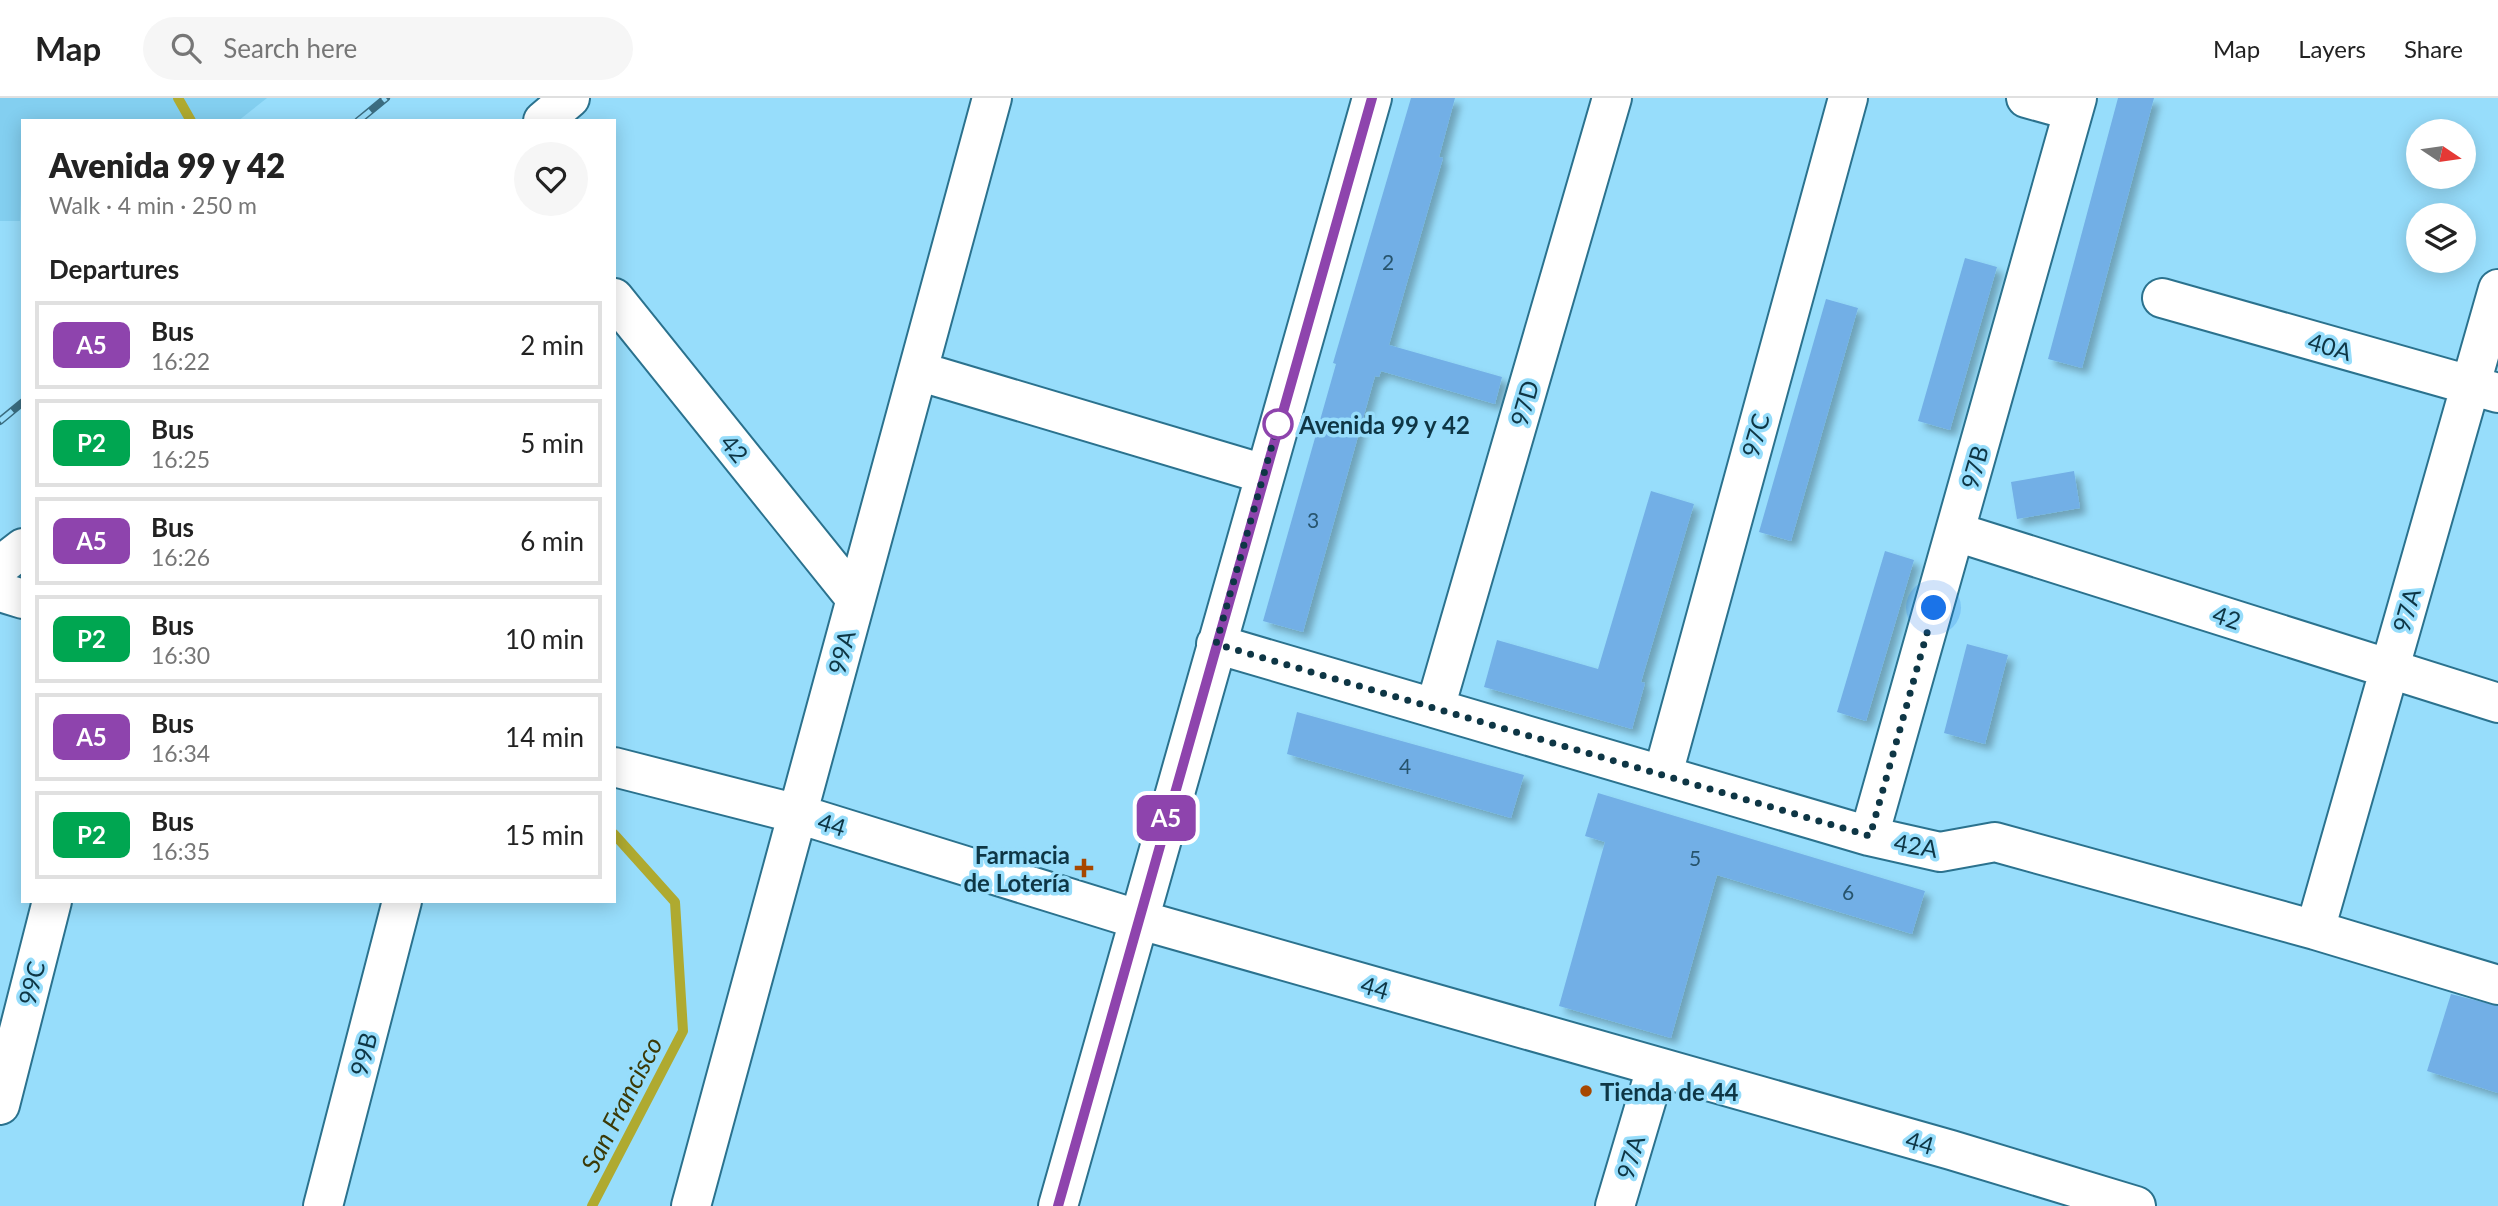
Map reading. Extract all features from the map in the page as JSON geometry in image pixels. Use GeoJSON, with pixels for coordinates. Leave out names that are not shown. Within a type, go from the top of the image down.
{"type":"FeatureCollection","features":[{"type":"Feature","properties":{"kind":"street"},"geometry":{"type":"LineString","coordinates":[[545,119],[570,98]]}},
{"type":"Feature","properties":{"kind":"street","name":"99A"},"geometry":{"type":"LineString","coordinates":[[691,1206],[992,98]]}},
{"type":"Feature","properties":{"kind":"street"},"geometry":{"type":"LineString","coordinates":[[1058,1206],[1137,919],[1372,98]]}},
{"type":"Feature","properties":{"kind":"street","name":"97D"},"geometry":{"type":"LineString","coordinates":[[1435,708],[1612,98]]}},
{"type":"Feature","properties":{"kind":"street","name":"97C"},"geometry":{"type":"LineString","coordinates":[[1663,774],[1849,98]]}},
{"type":"Feature","properties":{"kind":"street"},"geometry":{"type":"LineString","coordinates":[[2026,98],[2075,105]]}},
{"type":"Feature","properties":{"kind":"street","name":"97B"},"geometry":{"type":"LineString","coordinates":[[1870,836],[2075,105]]}},
{"type":"Feature","properties":{"kind":"street","name":"97A"},"geometry":{"type":"LineString","coordinates":[[2315,930],[2389,668],[2484,389],[2498,289]]}},
{"type":"Feature","properties":{"kind":"street","name":"40A"},"geometry":{"type":"LineString","coordinates":[[2162,298],[2484,389]]}},
{"type":"Feature","properties":{"kind":"street","name":"42"},"geometry":{"type":"LineString","coordinates":[[616,300],[856,599]]}},
{"type":"Feature","properties":{"kind":"street"},"geometry":{"type":"LineString","coordinates":[[918,371],[1264,474]]}},
{"type":"Feature","properties":{"kind":"street","name":"42"},"geometry":{"type":"LineString","coordinates":[[1956,532],[2498,703]]}},
{"type":"Feature","properties":{"kind":"street"},"geometry":{"type":"LineString","coordinates":[[0,566],[21,550]]}},
{"type":"Feature","properties":{"kind":"street"},"geometry":{"type":"LineString","coordinates":[[0,592],[21,598]]}},
{"type":"Feature","properties":{"kind":"street","name":"42A"},"geometry":{"type":"LineString","coordinates":[[1216,644],[1870,836],[1940,852],[1995,842],[2315,930],[2498,985]]}},
{"type":"Feature","properties":{"kind":"street","name":"44"},"geometry":{"type":"LineString","coordinates":[[616,768],[797,814],[1137,919],[1951,1150],[2136,1206]]}},
{"type":"Feature","properties":{"kind":"street","name":"99C"},"geometry":{"type":"LineString","coordinates":[[0,1105],[51,903]]}},
{"type":"Feature","properties":{"kind":"street","name":"99B"},"geometry":{"type":"LineString","coordinates":[[323,1206],[401,903]]}},
{"type":"Feature","properties":{"kind":"street","name":"97A"},"geometry":{"type":"LineString","coordinates":[[1615,1206],[1656,1068]]}},
{"type":"Feature","properties":{"kind":"shaded area"},"geometry":{"type":"Polygon","coordinates":[[[0,98],[267,98],[241,119],[21,119],[20,221],[0,221],[0,98]]]}},
{"type":"Feature","properties":{"kind":"building"},"geometry":{"type":"Polygon","coordinates":[[[1411,98],[1455,98],[1439,157],[1443,158],[1389,345],[1502,377],[1495,404],[1381,371],[1379,377],[1375,376],[1303,632],[1263,621],[1336,364],[1333,363],[1411,98]]]}},
{"type":"Feature","properties":{"kind":"building"},"geometry":{"type":"Polygon","coordinates":[[[2118,98],[2154,98],[2082,368],[2048,359],[2118,98]]]}},
{"type":"Feature","properties":{"kind":"building"},"geometry":{"type":"Polygon","coordinates":[[[1965,258],[1997,267],[1950,430],[1918,421],[1965,258]]]}},
{"type":"Feature","properties":{"kind":"building"},"geometry":{"type":"Polygon","coordinates":[[[1826,299],[1858,308],[1791,541],[1759,532],[1826,299]]]}},
{"type":"Feature","properties":{"kind":"building"},"geometry":{"type":"Polygon","coordinates":[[[2074,471],[2080,508],[2017,519],[2011,482],[2074,471]]]}},
{"type":"Feature","properties":{"kind":"building"},"geometry":{"type":"Polygon","coordinates":[[[1651,491],[1694,504],[1641,682],[1645,683],[1632,729],[1484,687],[1497,640],[1598,669],[1651,491]]]}},
{"type":"Feature","properties":{"kind":"building"},"geometry":{"type":"Polygon","coordinates":[[[1885,551],[1914,560],[1866,721],[1837,712],[1885,551]]]}},
{"type":"Feature","properties":{"kind":"building"},"geometry":{"type":"Polygon","coordinates":[[[1967,644],[2008,655],[1985,744],[1944,733],[1967,644]]]}},
{"type":"Feature","properties":{"kind":"building"},"geometry":{"type":"Polygon","coordinates":[[[1297,712],[1524,775],[1511,818],[1287,754],[1297,712]]]}},
{"type":"Feature","properties":{"kind":"building"},"geometry":{"type":"Polygon","coordinates":[[[1598,793],[1925,891],[1912,934],[1717,875],[1671,1038],[1559,1006],[1605,842],[1585,836],[1598,793]]]}},
{"type":"Feature","properties":{"kind":"building"},"geometry":{"type":"Polygon","coordinates":[[[2451,994],[2498,1006],[2498,1093],[2427,1071],[2451,994]]]}},
{"type":"Feature","properties":{"kind":"waterway","name":"San Francisco"},"geometry":{"type":"LineString","coordinates":[[178,98],[190,119]]}},
{"type":"Feature","properties":{"kind":"waterway","name":"San Francisco"},"geometry":{"type":"LineString","coordinates":[[592,1206],[683,1031],[675,902],[616,836]]}},
{"type":"Feature","properties":{"kind":"railway"},"geometry":{"type":"LineString","coordinates":[[360,119],[386,98]]}},
{"type":"Feature","properties":{"kind":"railway"},"geometry":{"type":"LineString","coordinates":[[0,421],[21,404]]}},
{"type":"Feature","properties":{"kind":"bus line","name":"A5"},"geometry":{"type":"LineString","coordinates":[[1058,1206],[1137,919],[1372,98]]}},
{"type":"Feature","properties":{"kind":"place","name":"Avenida 99 y 42"},"geometry":{"type":"Point","coordinates":[1278,424]}},
{"type":"Feature","properties":{"kind":"place","name":"Farmacia de Lotería"},"geometry":{"type":"Point","coordinates":[1084,868]}},
{"type":"Feature","properties":{"kind":"place","name":"Tienda de 44"},"geometry":{"type":"Point","coordinates":[1586,1091]}},
{"type":"Feature","properties":{"kind":"route"},"geometry":{"type":"LineString","coordinates":[[1278,424],[1216,644],[1870,836],[1934,608]]}}]}
